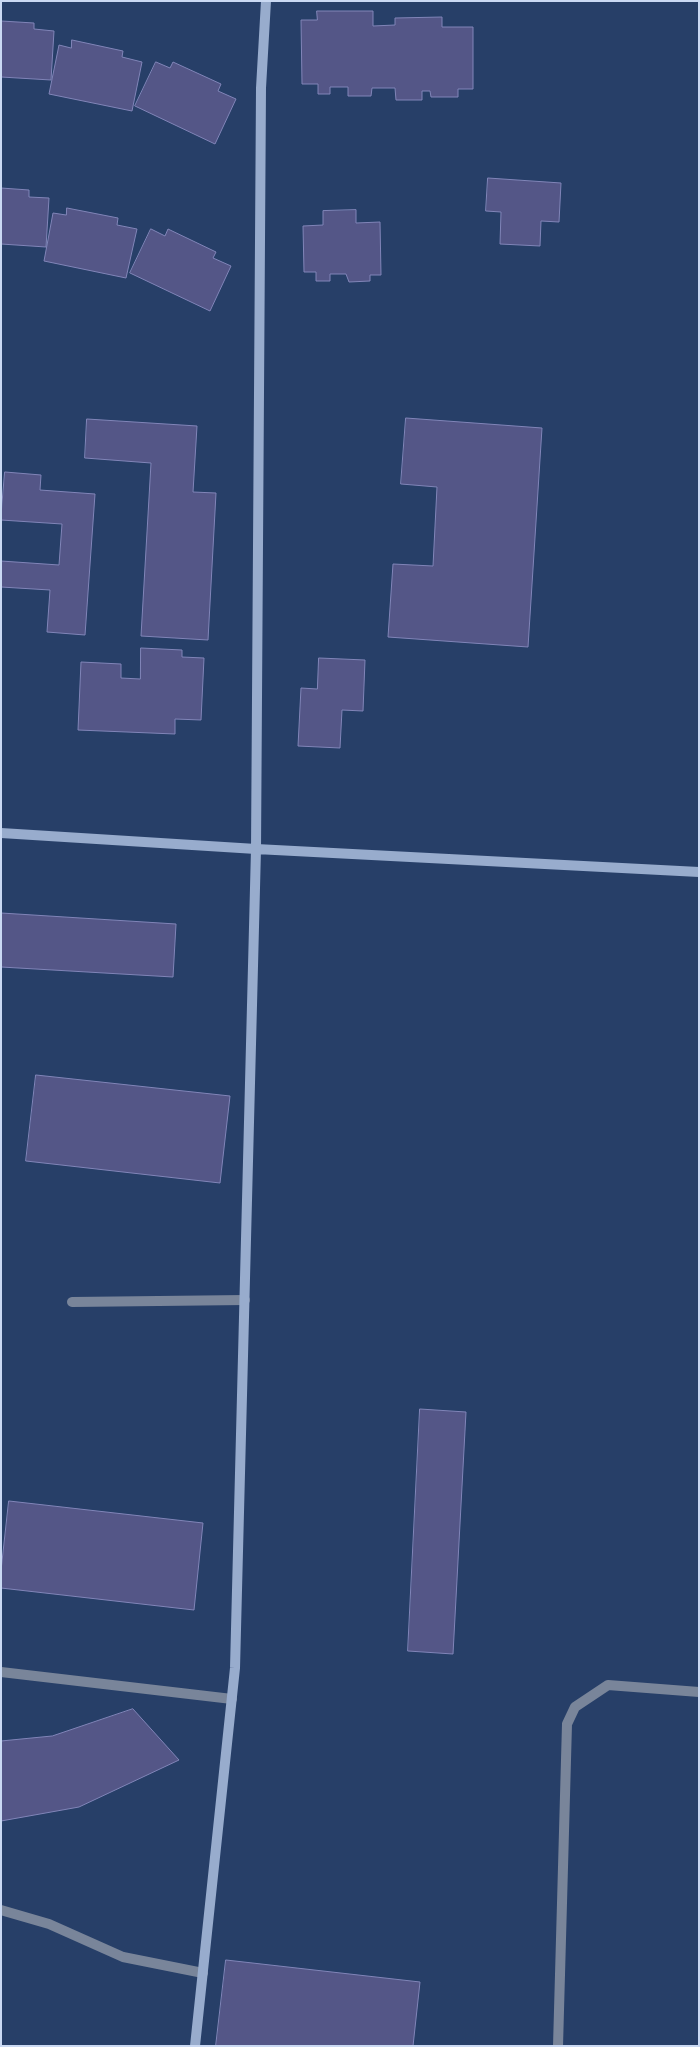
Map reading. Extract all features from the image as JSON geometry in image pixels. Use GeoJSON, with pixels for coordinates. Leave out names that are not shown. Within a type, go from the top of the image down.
{"type":"FeatureCollection","features":[{"type":"Feature","properties":{"kind":"street"},"geometry":{"type":"LineString","coordinates":[[195,2046],[236,1668],[256,849],[261,88],[266,1]]}},
{"type":"Feature","properties":{"kind":"street"},"geometry":{"type":"LineString","coordinates":[[1,833],[256,849],[699,872]]}},
{"type":"Feature","properties":{"kind":"street"},"geometry":{"type":"LineString","coordinates":[[72,1302],[245,1300]]}},
{"type":"Feature","properties":{"kind":"street"},"geometry":{"type":"LineString","coordinates":[[1,1672],[232,1700]]}},
{"type":"Feature","properties":{"kind":"street"},"geometry":{"type":"LineString","coordinates":[[558,2046],[567,1724],[575,1707],[608,1685],[699,1692]]}},
{"type":"Feature","properties":{"kind":"street"},"geometry":{"type":"LineString","coordinates":[[1,1910],[49,1924],[123,1957],[203,1973]]}},
{"type":"Feature","properties":{"kind":"building"},"geometry":{"type":"Polygon","coordinates":[[[317,11],[373,11],[373,26],[395,25],[395,18],[442,17],[442,27],[473,27],[473,89],[458,89],[458,97],[431,97],[430,91],[422,91],[422,100],[396,100],[395,88],[372,88],[371,96],[348,96],[348,87],[330,87],[330,94],[318,94],[318,84],[302,84],[301,20],[317,20],[317,11]]]}},
{"type":"Feature","properties":{"kind":"building"},"geometry":{"type":"Polygon","coordinates":[[[1,21],[34,23],[34,29],[54,31],[51,80],[1,77],[1,21]]]}},
{"type":"Feature","properties":{"kind":"building"},"geometry":{"type":"Polygon","coordinates":[[[72,40],[123,51],[122,57],[142,62],[132,111],[49,94],[59,45],[71,48],[72,40]]]}},
{"type":"Feature","properties":{"kind":"building"},"geometry":{"type":"Polygon","coordinates":[[[156,62],[170,68],[173,62],[221,84],[218,91],[236,99],[215,144],[135,106],[156,62]]]}},
{"type":"Feature","properties":{"kind":"building"},"geometry":{"type":"Polygon","coordinates":[[[488,178],[561,183],[559,222],[541,221],[540,246],[500,244],[501,212],[486,211],[488,178]]]}},
{"type":"Feature","properties":{"kind":"building"},"geometry":{"type":"Polygon","coordinates":[[[1,188],[29,190],[29,197],[49,198],[46,247],[1,244],[1,188]]]}},
{"type":"Feature","properties":{"kind":"building"},"geometry":{"type":"Polygon","coordinates":[[[67,208],[118,218],[117,225],[137,229],[126,278],[44,261],[53,213],[66,215],[67,208]]]}},
{"type":"Feature","properties":{"kind":"building"},"geometry":{"type":"Polygon","coordinates":[[[356,210],[356,223],[380,222],[381,275],[370,275],[370,281],[349,282],[346,274],[330,274],[330,281],[316,281],[316,272],[304,272],[303,226],[323,225],[323,211],[356,210]]]}},
{"type":"Feature","properties":{"kind":"building"},"geometry":{"type":"Polygon","coordinates":[[[151,229],[165,236],[168,229],[216,252],[213,258],[231,266],[210,311],[130,273],[151,229]]]}},
{"type":"Feature","properties":{"kind":"building"},"geometry":{"type":"Polygon","coordinates":[[[406,418],[542,428],[528,647],[388,637],[393,564],[433,566],[437,487],[401,484],[406,418]]]}},
{"type":"Feature","properties":{"kind":"building"},"geometry":{"type":"Polygon","coordinates":[[[87,419],[197,426],[193,492],[216,493],[208,640],[141,636],[151,463],[85,458],[87,419]]]}},
{"type":"Feature","properties":{"kind":"building"},"geometry":{"type":"Polygon","coordinates":[[[5,472],[41,475],[40,490],[95,494],[85,635],[47,632],[50,590],[1,587],[1,561],[59,565],[62,524],[1,520],[5,472]]]}},
{"type":"Feature","properties":{"kind":"building"},"geometry":{"type":"Polygon","coordinates":[[[141,648],[182,650],[182,657],[204,658],[201,720],[175,719],[175,734],[78,730],[81,662],[121,664],[121,678],[140,679],[141,648]]]}},
{"type":"Feature","properties":{"kind":"building"},"geometry":{"type":"Polygon","coordinates":[[[319,658],[365,660],[363,711],[342,710],[340,748],[298,746],[301,688],[317,689],[319,658]]]}},
{"type":"Feature","properties":{"kind":"building"},"geometry":{"type":"Polygon","coordinates":[[[1,913],[176,924],[173,977],[1,967],[1,913]]]}},
{"type":"Feature","properties":{"kind":"building"},"geometry":{"type":"Polygon","coordinates":[[[36,1075],[230,1096],[220,1183],[26,1161],[36,1075]]]}},
{"type":"Feature","properties":{"kind":"building"},"geometry":{"type":"Polygon","coordinates":[[[420,1409],[466,1412],[453,1654],[408,1651],[420,1409]]]}},
{"type":"Feature","properties":{"kind":"building"},"geometry":{"type":"Polygon","coordinates":[[[9,1501],[203,1523],[194,1610],[1,1588],[1,1571],[9,1501]]]}},
{"type":"Feature","properties":{"kind":"building"},"geometry":{"type":"Polygon","coordinates":[[[133,1709],[179,1760],[79,1807],[1,1821],[1,1741],[52,1736],[133,1709]]]}},
{"type":"Feature","properties":{"kind":"building"},"geometry":{"type":"Polygon","coordinates":[[[226,1960],[420,1982],[413,2046],[216,2046],[226,1960]]]}}]}
